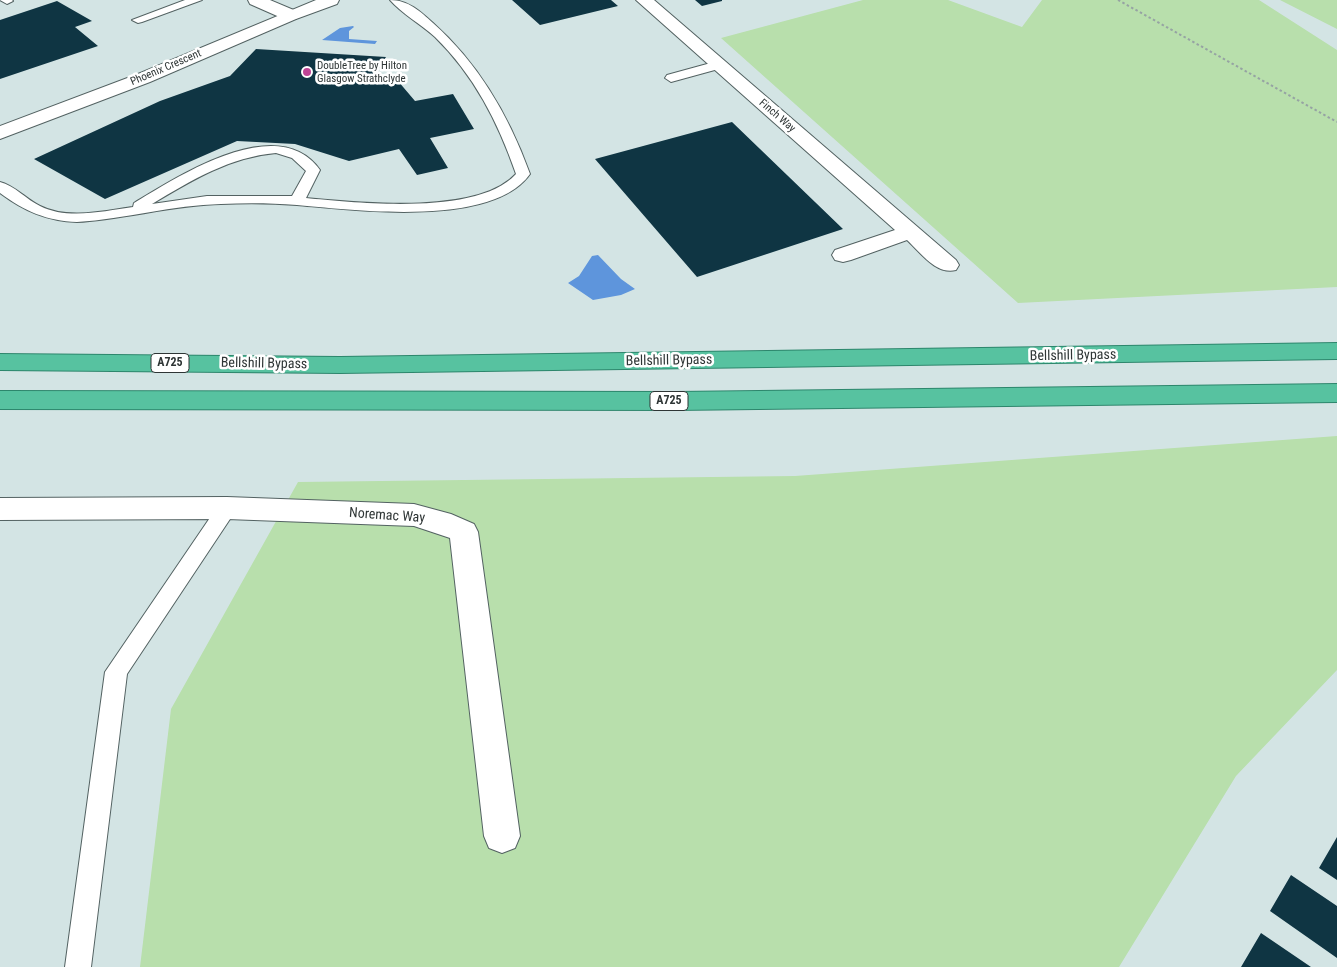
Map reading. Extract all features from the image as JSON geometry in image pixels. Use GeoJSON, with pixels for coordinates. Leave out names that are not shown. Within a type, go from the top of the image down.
{"type":"FeatureCollection","features":[{"type":"Feature","properties":{"kind":"highway"},"geometry":{"type":"LineString","coordinates":[[0,349],[340,365]]}},
{"type":"Feature","properties":{"kind":"highway","name":"Bellshill Bypass"},"geometry":{"type":"LineString","coordinates":[[0,362],[340,365],[1337,352]]}},
{"type":"Feature","properties":{"kind":"highway","name":"A725"},"geometry":{"type":"LineString","coordinates":[[0,400],[676,401],[1337,393]]}},
{"type":"Feature","properties":{"kind":"street"},"geometry":{"type":"LineString","coordinates":[[256,0],[290,15]]}},
{"type":"Feature","properties":{"kind":"street","name":"Phoenix Crescent"},"geometry":{"type":"LineString","coordinates":[[0,133],[144,78],[290,15],[332,0]]}},
{"type":"Feature","properties":{"kind":"street","name":"Finch Way"},"geometry":{"type":"LineString","coordinates":[[644,0],[948,265]]}},
{"type":"Feature","properties":{"kind":"street"},"geometry":{"type":"LineString","coordinates":[[843,255],[910,232]]}},
{"type":"Feature","properties":{"kind":"street","name":"Noremac Way"},"geometry":{"type":"LineString","coordinates":[[0,509],[226,508],[414,515],[441,522],[464,532],[502,836]]}},
{"type":"Feature","properties":{"kind":"lane"},"geometry":{"type":"LineString","coordinates":[[138,20],[196,0]]}},
{"type":"Feature","properties":{"kind":"lane"},"geometry":{"type":"LineString","coordinates":[[0,186],[34,208],[58,217],[132,211],[207,200],[297,201],[392,210],[426,208],[492,195],[515,185],[523,174],[517,155],[490,98],[456,52],[428,22],[396,0]]}},
{"type":"Feature","properties":{"kind":"lane"},"geometry":{"type":"LineString","coordinates":[[671,78],[718,65]]}},
{"type":"Feature","properties":{"kind":"lane"},"geometry":{"type":"LineString","coordinates":[[132,211],[215,162],[244,153],[268,150],[292,152],[308,161],[313,170],[297,201]]}},
{"type":"Feature","properties":{"kind":"lane"},"geometry":{"type":"LineString","coordinates":[[78,967],[116,672],[226,508]]}},
{"type":"Feature","properties":{"kind":"path"},"geometry":{"type":"LineString","coordinates":[[1118,0],[1337,122]]}},
{"type":"Feature","properties":{"kind":"green space"},"geometry":{"type":"Polygon","coordinates":[[[863,0],[948,0],[1022,27],[1042,0],[1259,0],[1337,50],[1337,287],[1018,303],[721,38],[863,0]]]}},
{"type":"Feature","properties":{"kind":"green space"},"geometry":{"type":"Polygon","coordinates":[[[1280,0],[1337,0],[1337,29],[1280,0]]]}},
{"type":"Feature","properties":{"kind":"green space"},"geometry":{"type":"Polygon","coordinates":[[[1337,436],[1337,670],[1236,776],[1119,967],[140,967],[171,709],[298,482],[795,476],[1337,436]]]}},
{"type":"Feature","properties":{"kind":"water"},"geometry":{"type":"Polygon","coordinates":[[[353,26],[349,31],[349,39],[377,41],[375,44],[322,40],[340,28],[353,26]]]}},
{"type":"Feature","properties":{"kind":"water"},"geometry":{"type":"Polygon","coordinates":[[[598,255],[621,279],[635,289],[621,295],[593,300],[568,283],[579,276],[592,256],[598,255]]]}},
{"type":"Feature","properties":{"kind":"building"},"geometry":{"type":"Polygon","coordinates":[[[512,0],[611,0],[618,6],[540,25],[512,0]]]}},
{"type":"Feature","properties":{"kind":"building"},"geometry":{"type":"Polygon","coordinates":[[[695,0],[722,0],[722,1],[702,6],[695,0]]]}},
{"type":"Feature","properties":{"kind":"building"},"geometry":{"type":"Polygon","coordinates":[[[57,1],[92,21],[75,27],[98,46],[0,79],[0,20],[57,1]]]}},
{"type":"Feature","properties":{"kind":"building"},"geometry":{"type":"Polygon","coordinates":[[[256,49],[386,57],[373,78],[398,81],[415,101],[453,94],[474,129],[430,138],[448,168],[417,175],[399,149],[349,161],[295,144],[237,141],[105,199],[34,159],[160,101],[230,76],[256,49]]]}},
{"type":"Feature","properties":{"kind":"building"},"geometry":{"type":"Polygon","coordinates":[[[732,122],[843,229],[697,277],[595,159],[732,122]]]}},
{"type":"Feature","properties":{"kind":"building"},"geometry":{"type":"Polygon","coordinates":[[[1337,837],[1337,880],[1319,868],[1337,837]]]}},
{"type":"Feature","properties":{"kind":"building"},"geometry":{"type":"Polygon","coordinates":[[[1291,875],[1337,906],[1337,958],[1270,911],[1291,875]]]}},
{"type":"Feature","properties":{"kind":"building"},"geometry":{"type":"Polygon","coordinates":[[[1261,933],[1311,967],[1241,967],[1261,933]]]}},
{"type":"Feature","properties":{"kind":"place","name":"DoubleTree by Hilton Glasgow Strathclyde"},"geometry":{"type":"Point","coordinates":[307,72]}}]}
